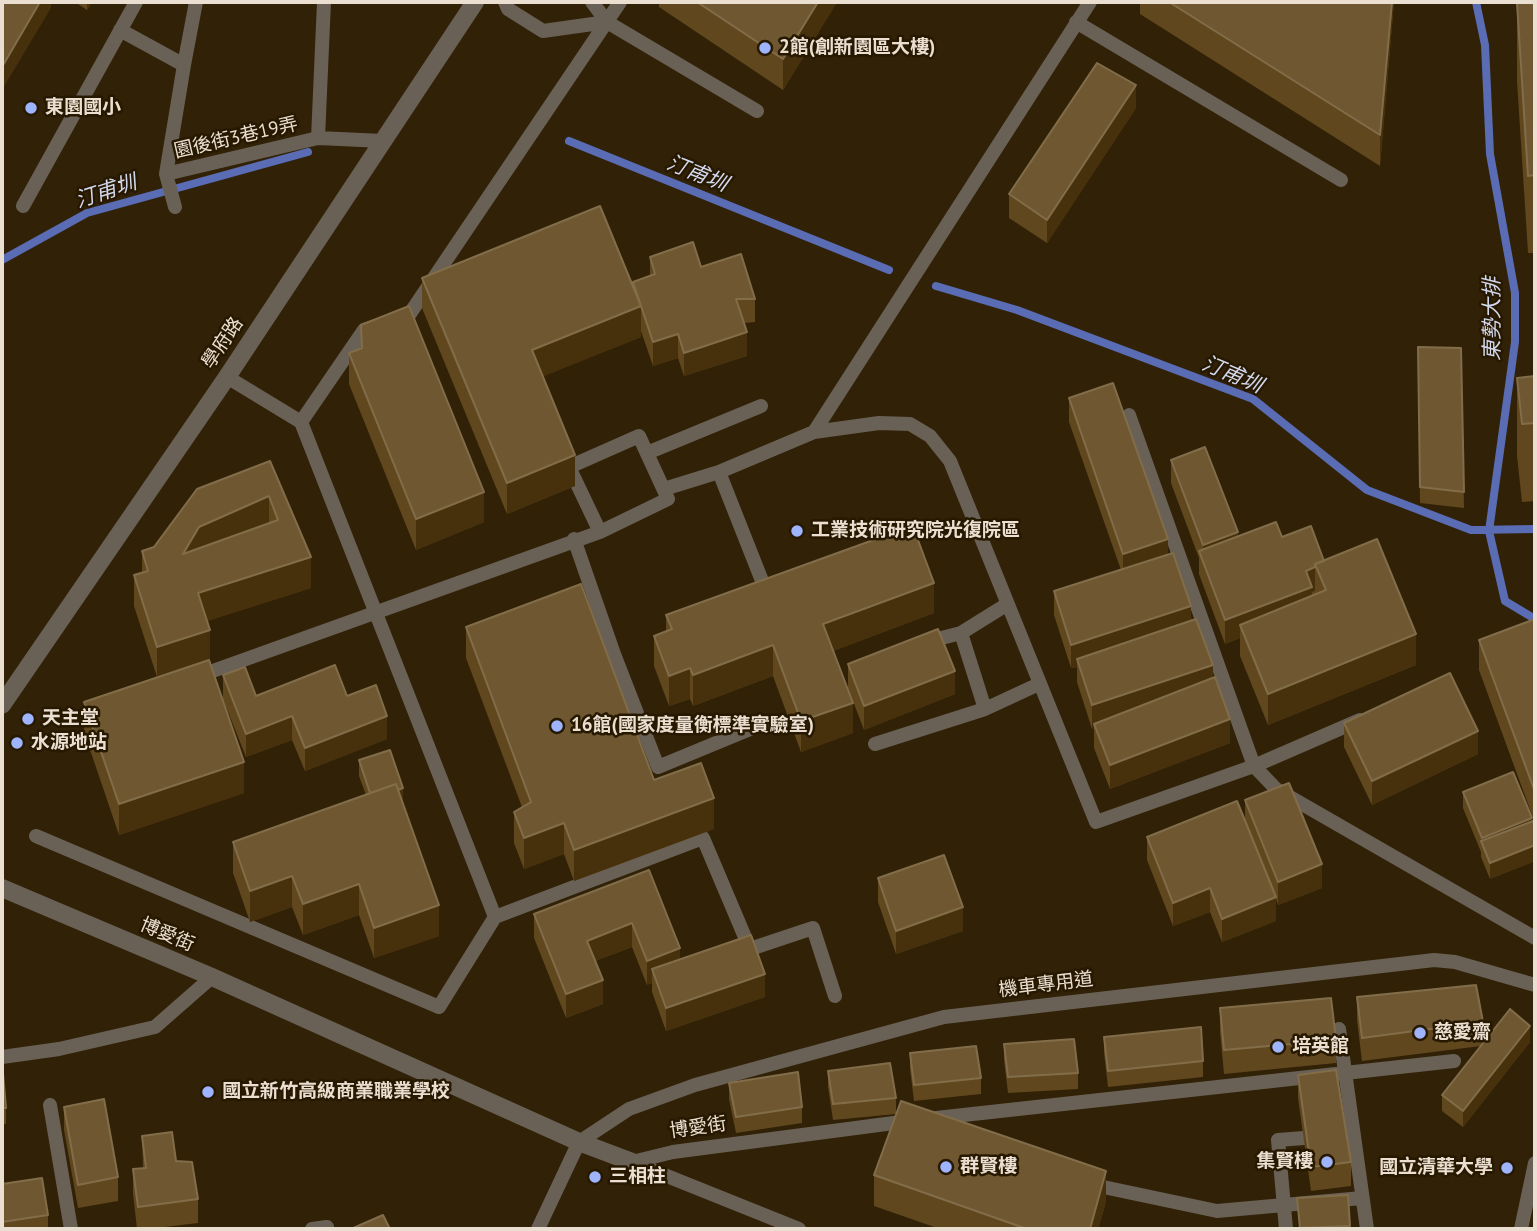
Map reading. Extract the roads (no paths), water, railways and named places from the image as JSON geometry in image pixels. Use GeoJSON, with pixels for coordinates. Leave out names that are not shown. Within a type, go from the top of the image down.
{"type":"FeatureCollection","features":[{"type":"Feature","properties":{"kind":"street","name":"學府路"},"geometry":{"type":"LineString","coordinates":[[2,705],[226,377],[475,2]]}},
{"type":"Feature","properties":{"kind":"street","name":"博愛街"},"geometry":{"type":"LineString","coordinates":[[2,888],[212,977],[579,1142],[632,1162]]}},
{"type":"Feature","properties":{"kind":"lane"},"geometry":{"type":"LineString","coordinates":[[23,206],[136,2]]}},
{"type":"Feature","properties":{"kind":"lane","name":"園後街3巷19弄"},"geometry":{"type":"LineString","coordinates":[[196,2],[166,174],[318,138],[383,141]]}},
{"type":"Feature","properties":{"kind":"lane"},"geometry":{"type":"LineString","coordinates":[[318,138],[324,2]]}},
{"type":"Feature","properties":{"kind":"lane"},"geometry":{"type":"LineString","coordinates":[[505,2],[508,9],[543,31],[607,22]]}},
{"type":"Feature","properties":{"kind":"lane"},"geometry":{"type":"LineString","coordinates":[[592,2],[607,22],[757,111]]}},
{"type":"Feature","properties":{"kind":"lane"},"geometry":{"type":"LineString","coordinates":[[301,422],[364,330],[409,315],[620,2]]}},
{"type":"Feature","properties":{"kind":"lane"},"geometry":{"type":"LineString","coordinates":[[814,432],[1090,2]]}},
{"type":"Feature","properties":{"kind":"lane"},"geometry":{"type":"LineString","coordinates":[[1076,22],[1341,180]]}},
{"type":"Feature","properties":{"kind":"lane"},"geometry":{"type":"LineString","coordinates":[[120,30],[184,65]]}},
{"type":"Feature","properties":{"kind":"lane"},"geometry":{"type":"LineString","coordinates":[[166,174],[175,207]]}},
{"type":"Feature","properties":{"kind":"lane"},"geometry":{"type":"LineString","coordinates":[[226,377],[301,422],[495,917]]}},
{"type":"Feature","properties":{"kind":"lane"},"geometry":{"type":"LineString","coordinates":[[647,453],[761,406]]}},
{"type":"Feature","properties":{"kind":"lane"},"geometry":{"type":"LineString","coordinates":[[1129,415],[1254,766],[1276,789],[1535,938]]}},
{"type":"Feature","properties":{"kind":"lane"},"geometry":{"type":"LineString","coordinates":[[664,489],[719,472],[814,432],[879,423],[910,424],[930,436],[950,461],[1096,822],[1254,766],[1369,716]]}},
{"type":"Feature","properties":{"kind":"lane"},"geometry":{"type":"LineString","coordinates":[[176,685],[574,539],[600,533],[668,499],[639,436],[569,467],[600,533]]}},
{"type":"Feature","properties":{"kind":"lane"},"geometry":{"type":"LineString","coordinates":[[719,472],[768,596]]}},
{"type":"Feature","properties":{"kind":"lane"},"geometry":{"type":"LineString","coordinates":[[574,539],[614,654],[658,766],[767,722]]}},
{"type":"Feature","properties":{"kind":"lane"},"geometry":{"type":"LineString","coordinates":[[926,642],[961,633],[1006,605]]}},
{"type":"Feature","properties":{"kind":"lane"},"geometry":{"type":"LineString","coordinates":[[961,633],[985,709]]}},
{"type":"Feature","properties":{"kind":"lane"},"geometry":{"type":"LineString","coordinates":[[875,744],[985,709],[1039,684]]}},
{"type":"Feature","properties":{"kind":"lane"},"geometry":{"type":"LineString","coordinates":[[36,836],[439,1007],[495,917],[703,838],[750,949],[813,928],[835,996]]}},
{"type":"Feature","properties":{"kind":"lane","name":"機車專用道"},"geometry":{"type":"LineString","coordinates":[[579,1142],[629,1109],[695,1085],[944,1017],[1434,960],[1455,961],[1535,985]]}},
{"type":"Feature","properties":{"kind":"lane"},"geometry":{"type":"LineString","coordinates":[[2,1057],[59,1049],[155,1027],[212,977]]}},
{"type":"Feature","properties":{"kind":"lane"},"geometry":{"type":"LineString","coordinates":[[1339,1029],[1367,1229]]}},
{"type":"Feature","properties":{"kind":"lane","name":"博愛街"},"geometry":{"type":"LineString","coordinates":[[632,1162],[673,1152],[909,1121],[1454,1061]]}},
{"type":"Feature","properties":{"kind":"lane"},"geometry":{"type":"LineString","coordinates":[[50,1105],[71,1229]]}},
{"type":"Feature","properties":{"kind":"lane"},"geometry":{"type":"LineString","coordinates":[[909,1121],[946,1134]]}},
{"type":"Feature","properties":{"kind":"lane"},"geometry":{"type":"LineString","coordinates":[[1286,1229],[1278,1140],[1304,1138]]}},
{"type":"Feature","properties":{"kind":"lane"},"geometry":{"type":"LineString","coordinates":[[538,1229],[579,1142]]}},
{"type":"Feature","properties":{"kind":"lane"},"geometry":{"type":"LineString","coordinates":[[632,1162],[799,1229]]}},
{"type":"Feature","properties":{"kind":"lane"},"geometry":{"type":"LineString","coordinates":[[1521,1229],[1535,1163]]}},
{"type":"Feature","properties":{"kind":"lane"},"geometry":{"type":"LineString","coordinates":[[1070,1177],[1095,1186],[1217,1212],[1362,1198]]}},
{"type":"Feature","properties":{"kind":"waterway","name":"東勢大排"},"geometry":{"type":"LineString","coordinates":[[1476,2],[1485,45],[1490,154],[1515,293],[1515,342],[1489,531],[1505,601],[1535,619]]}},
{"type":"Feature","properties":{"kind":"waterway","name":"汀甫圳"},"geometry":{"type":"LineString","coordinates":[[569,141],[889,270]]}},
{"type":"Feature","properties":{"kind":"waterway","name":"汀甫圳"},"geometry":{"type":"LineString","coordinates":[[2,260],[87,213],[308,152]]}},
{"type":"Feature","properties":{"kind":"waterway","name":"汀甫圳"},"geometry":{"type":"LineString","coordinates":[[936,286],[1017,310],[1253,399],[1367,490],[1471,530],[1535,529]]}},
{"type":"Feature","properties":{"kind":"place","name":"2館(創新園區大樓)"},"geometry":{"type":"Point","coordinates":[765,48]}},
{"type":"Feature","properties":{"kind":"place","name":"東園國小"},"geometry":{"type":"Point","coordinates":[31,108]}},
{"type":"Feature","properties":{"kind":"place","name":"工業技術研究院光復院區"},"geometry":{"type":"Point","coordinates":[797,531]}},
{"type":"Feature","properties":{"kind":"place","name":"天主堂"},"geometry":{"type":"Point","coordinates":[28,719]}},
{"type":"Feature","properties":{"kind":"place","name":"16館(國家度量衡標準實驗室)"},"geometry":{"type":"Point","coordinates":[557,726]}},
{"type":"Feature","properties":{"kind":"place","name":"水源地站"},"geometry":{"type":"Point","coordinates":[17,743]}},
{"type":"Feature","properties":{"kind":"place","name":"慈愛齋"},"geometry":{"type":"Point","coordinates":[1420,1033]}},
{"type":"Feature","properties":{"kind":"place","name":"培英館"},"geometry":{"type":"Point","coordinates":[1278,1047]}},
{"type":"Feature","properties":{"kind":"place","name":"國立新竹高級商業職業學校"},"geometry":{"type":"Point","coordinates":[208,1092]}},
{"type":"Feature","properties":{"kind":"place","name":"集賢樓"},"geometry":{"type":"Point","coordinates":[1327,1162]}},
{"type":"Feature","properties":{"kind":"place","name":"群賢樓"},"geometry":{"type":"Point","coordinates":[946,1167]}},
{"type":"Feature","properties":{"kind":"place","name":"國立清華大學"},"geometry":{"type":"Point","coordinates":[1507,1168]}},
{"type":"Feature","properties":{"kind":"place","name":"三相柱"},"geometry":{"type":"Point","coordinates":[595,1177]}}]}
